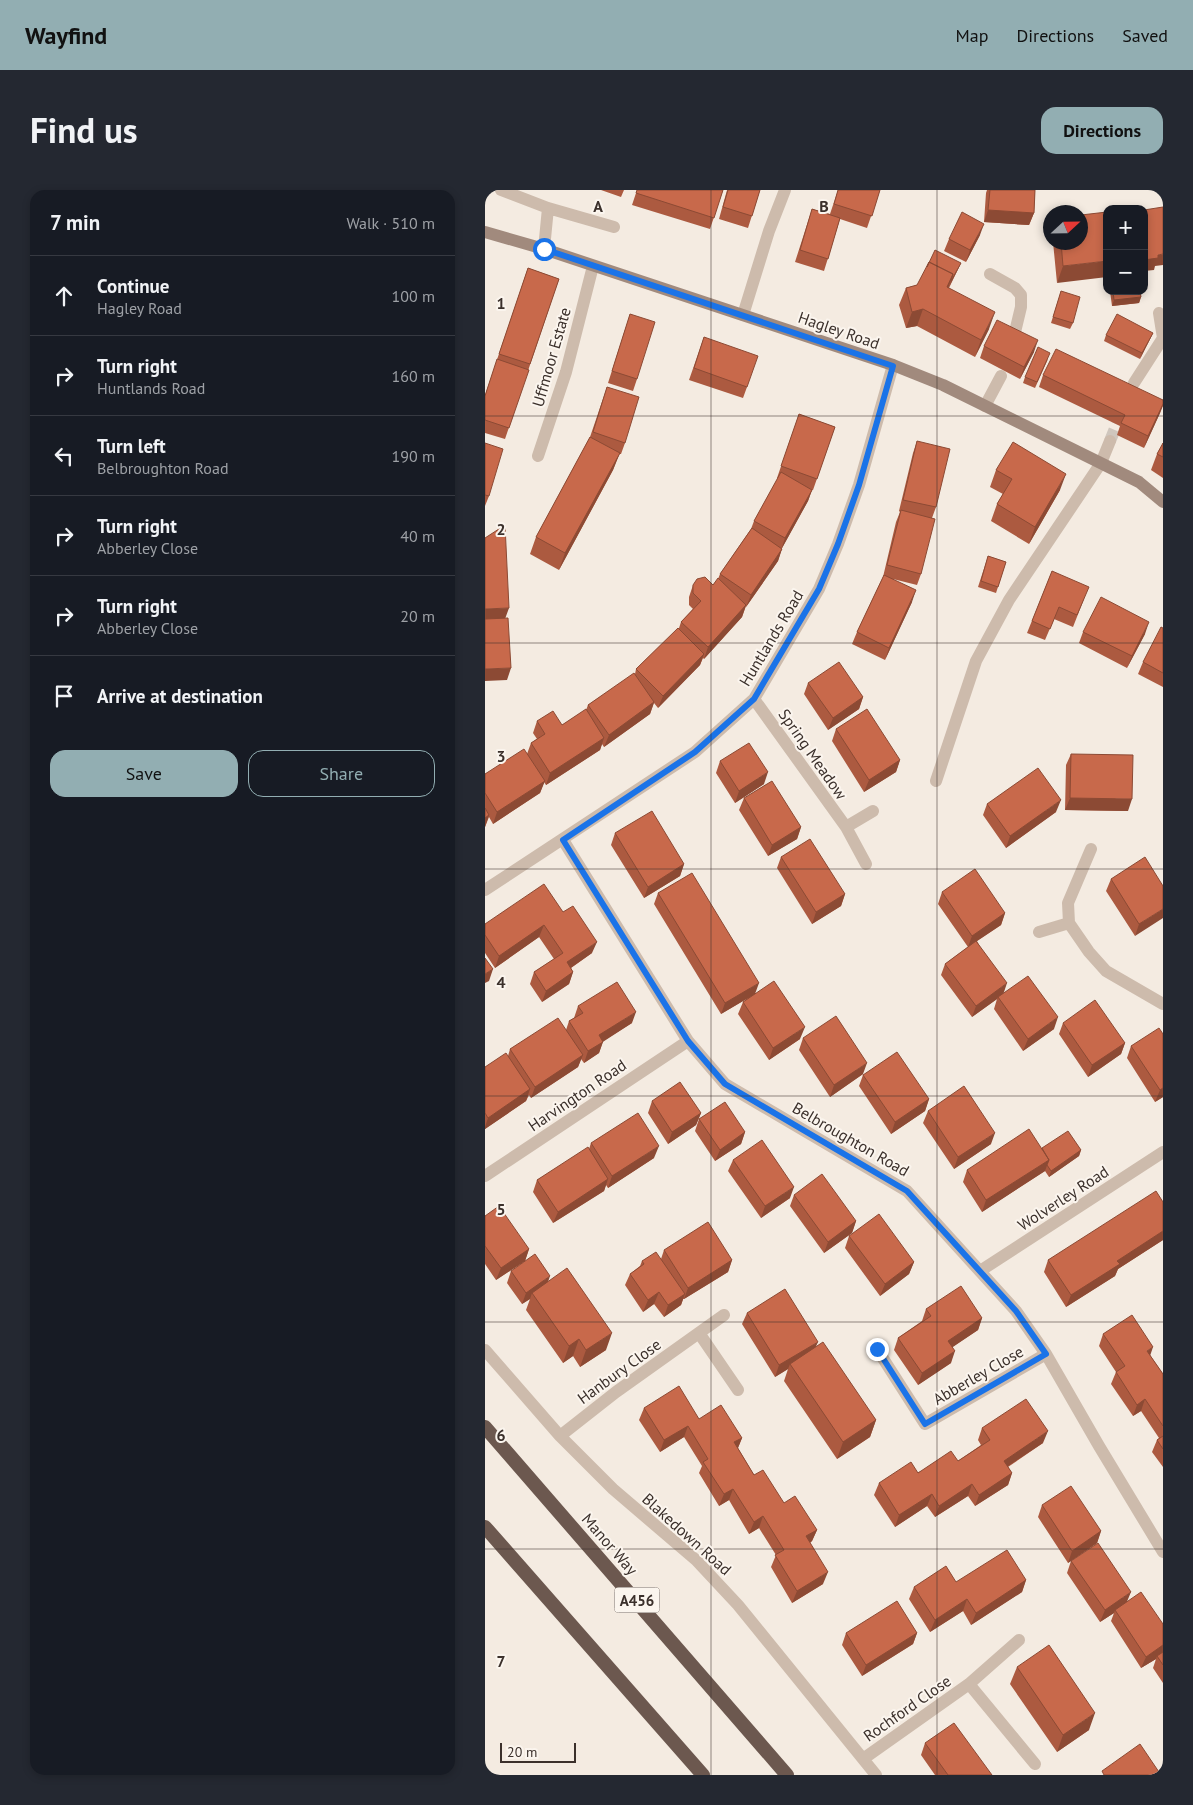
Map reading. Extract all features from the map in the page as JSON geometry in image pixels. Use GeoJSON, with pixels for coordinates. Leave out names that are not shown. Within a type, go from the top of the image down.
{"type":"FeatureCollection","features":[{"type":"Feature","properties":{"kind":"highway","name":"Manor Way"},"geometry":{"type":"LineString","coordinates":[[485,1427],[787,1775]]}},
{"type":"Feature","properties":{"kind":"highway"},"geometry":{"type":"LineString","coordinates":[[485,1527],[703,1775]]}},
{"type":"Feature","properties":{"kind":"main road","name":"Hagley Road"},"geometry":{"type":"LineString","coordinates":[[485,232],[544,249],[743,315],[943,385],[1139,482],[1163,502]]}},
{"type":"Feature","properties":{"kind":"street"},"geometry":{"type":"LineString","coordinates":[[501,190],[548,208],[614,227]]}},
{"type":"Feature","properties":{"kind":"street"},"geometry":{"type":"LineString","coordinates":[[743,315],[769,231],[785,190]]}},
{"type":"Feature","properties":{"kind":"street"},"geometry":{"type":"LineString","coordinates":[[544,249],[548,208]]}},
{"type":"Feature","properties":{"kind":"street","name":"Uffmoor Estate"},"geometry":{"type":"LineString","coordinates":[[538,456],[566,372],[593,266]]}},
{"type":"Feature","properties":{"kind":"street"},"geometry":{"type":"LineString","coordinates":[[989,274],[1015,288],[1021,295],[1021,307],[1015,332]]}},
{"type":"Feature","properties":{"kind":"street"},"geometry":{"type":"LineString","coordinates":[[1134,383],[1163,338],[1159,313]]}},
{"type":"Feature","properties":{"kind":"street","name":"Huntlands Road"},"geometry":{"type":"LineString","coordinates":[[485,890],[695,752],[754,699],[819,589],[838,544],[859,485],[893,366]]}},
{"type":"Feature","properties":{"kind":"street"},"geometry":{"type":"LineString","coordinates":[[985,406],[1001,376]]}},
{"type":"Feature","properties":{"kind":"street"},"geometry":{"type":"LineString","coordinates":[[936,781],[976,661],[1009,600],[1101,463],[1110,442]]}},
{"type":"Feature","properties":{"kind":"street","name":"Spring Meadow"},"geometry":{"type":"LineString","coordinates":[[754,699],[846,828],[866,864]]}},
{"type":"Feature","properties":{"kind":"street"},"geometry":{"type":"LineString","coordinates":[[846,828],[873,811]]}},
{"type":"Feature","properties":{"kind":"street","name":"Belbroughton Road"},"geometry":{"type":"LineString","coordinates":[[563,840],[688,1041],[725,1084],[907,1191],[1016,1311],[1046,1354],[1163,1552]]}},
{"type":"Feature","properties":{"kind":"street"},"geometry":{"type":"LineString","coordinates":[[1091,849],[1068,903],[1069,923],[1105,971],[1163,1004]]}},
{"type":"Feature","properties":{"kind":"street"},"geometry":{"type":"LineString","coordinates":[[1039,932],[1069,923]]}},
{"type":"Feature","properties":{"kind":"street","name":"Harvington Road"},"geometry":{"type":"LineString","coordinates":[[485,1176],[688,1041]]}},
{"type":"Feature","properties":{"kind":"street","name":"Wolverley Road"},"geometry":{"type":"LineString","coordinates":[[980,1271],[1163,1152]]}},
{"type":"Feature","properties":{"kind":"street","name":"Hanbury Close"},"geometry":{"type":"LineString","coordinates":[[560,1436],[616,1392],[724,1315]]}},
{"type":"Feature","properties":{"kind":"street"},"geometry":{"type":"LineString","coordinates":[[699,1333],[738,1390]]}},
{"type":"Feature","properties":{"kind":"street","name":"Abberley Close"},"geometry":{"type":"LineString","coordinates":[[877,1349],[925,1424],[1046,1354]]}},
{"type":"Feature","properties":{"kind":"street","name":"Blakedown Road"},"geometry":{"type":"LineString","coordinates":[[485,1350],[560,1436],[613,1489],[696,1560],[739,1605],[876,1775]]}},
{"type":"Feature","properties":{"kind":"street","name":"Rochford Close"},"geometry":{"type":"LineString","coordinates":[[863,1759],[969,1684],[1019,1640]]}},
{"type":"Feature","properties":{"kind":"street","name":"Rochford Close"},"geometry":{"type":"LineString","coordinates":[[969,1684],[1035,1764]]}},
{"type":"Feature","properties":{"kind":"building"},"geometry":{"type":"Polygon","coordinates":[[[637,190],[723,190],[714,218],[636,193],[637,190]]]}},
{"type":"Feature","properties":{"kind":"building"},"geometry":{"type":"Polygon","coordinates":[[[728,190],[760,190],[752,216],[723,207],[728,190]]]}},
{"type":"Feature","properties":{"kind":"building"},"geometry":{"type":"Polygon","coordinates":[[[838,190],[880,190],[872,216],[834,204],[838,190]]]}},
{"type":"Feature","properties":{"kind":"building"},"geometry":{"type":"Polygon","coordinates":[[[990,190],[1035,190],[1034,213],[988,210],[990,190]]]}},
{"type":"Feature","properties":{"kind":"building"},"geometry":{"type":"Polygon","coordinates":[[[1163,207],[1163,254],[1158,255],[1158,258],[1148,259],[1148,250],[1148,209],[1163,207]]]}},
{"type":"Feature","properties":{"kind":"building"},"geometry":{"type":"Polygon","coordinates":[[[812,209],[840,218],[828,259],[800,250],[812,209]]]}},
{"type":"Feature","properties":{"kind":"building"},"geometry":{"type":"Polygon","coordinates":[[[962,212],[984,224],[970,250],[949,239],[962,212]]]}},
{"type":"Feature","properties":{"kind":"building"},"geometry":{"type":"Polygon","coordinates":[[[1103,212],[1103,261],[1063,266],[1062,250],[1088,250],[1088,214],[1103,212]]]}},
{"type":"Feature","properties":{"kind":"building"},"geometry":{"type":"Polygon","coordinates":[[[935,250],[961,263],[951,281],[953,274],[929,262],[935,250]]]}},
{"type":"Feature","properties":{"kind":"building"},"geometry":{"type":"Polygon","coordinates":[[[929,262],[953,274],[947,287],[995,312],[981,340],[923,309],[912,312],[906,288],[917,285],[929,262]]]}},
{"type":"Feature","properties":{"kind":"building"},"geometry":{"type":"Polygon","coordinates":[[[528,268],[559,279],[530,364],[499,354],[528,268]]]}},
{"type":"Feature","properties":{"kind":"building"},"geometry":{"type":"Polygon","coordinates":[[[1061,291],[1080,297],[1073,323],[1053,317],[1061,291]]]}},
{"type":"Feature","properties":{"kind":"building"},"geometry":{"type":"Polygon","coordinates":[[[1113,295],[1141,295],[1141,297],[1114,300],[1113,295]]]}},
{"type":"Feature","properties":{"kind":"building"},"geometry":{"type":"Polygon","coordinates":[[[630,314],[655,322],[637,379],[612,371],[630,314]]]}},
{"type":"Feature","properties":{"kind":"building"},"geometry":{"type":"Polygon","coordinates":[[[1117,314],[1153,333],[1142,353],[1106,335],[1117,314]]]}},
{"type":"Feature","properties":{"kind":"building"},"geometry":{"type":"Polygon","coordinates":[[[997,320],[1038,340],[1024,367],[984,346],[997,320]]]}},
{"type":"Feature","properties":{"kind":"building"},"geometry":{"type":"Polygon","coordinates":[[[704,337],[758,356],[747,387],[694,368],[704,337]]]}},
{"type":"Feature","properties":{"kind":"building"},"geometry":{"type":"Polygon","coordinates":[[[1038,347],[1050,353],[1037,382],[1025,377],[1038,347]]]}},
{"type":"Feature","properties":{"kind":"building"},"geometry":{"type":"Polygon","coordinates":[[[1056,349],[1163,400],[1163,404],[1148,436],[1121,423],[1125,415],[1043,375],[1056,349]]]}},
{"type":"Feature","properties":{"kind":"building"},"geometry":{"type":"Polygon","coordinates":[[[497,359],[529,370],[509,428],[485,420],[485,396],[497,359]]]}},
{"type":"Feature","properties":{"kind":"building"},"geometry":{"type":"Polygon","coordinates":[[[607,387],[639,397],[625,443],[593,432],[607,387]]]}},
{"type":"Feature","properties":{"kind":"building"},"geometry":{"type":"Polygon","coordinates":[[[799,414],[835,427],[817,479],[781,466],[799,414]]]}},
{"type":"Feature","properties":{"kind":"building"},"geometry":{"type":"Polygon","coordinates":[[[590,437],[620,453],[565,553],[536,537],[590,437]]]}},
{"type":"Feature","properties":{"kind":"building"},"geometry":{"type":"Polygon","coordinates":[[[917,441],[950,449],[936,507],[903,500],[917,441]]]}},
{"type":"Feature","properties":{"kind":"building"},"geometry":{"type":"Polygon","coordinates":[[[1013,442],[1066,474],[1035,527],[997,504],[1012,479],[996,470],[1013,442]]]}},
{"type":"Feature","properties":{"kind":"building"},"geometry":{"type":"Polygon","coordinates":[[[485,443],[503,449],[489,496],[485,495],[485,443]]]}},
{"type":"Feature","properties":{"kind":"building"},"geometry":{"type":"Polygon","coordinates":[[[1163,443],[1163,457],[1157,454],[1163,443]]]}},
{"type":"Feature","properties":{"kind":"building"},"geometry":{"type":"Polygon","coordinates":[[[781,472],[812,490],[785,538],[754,521],[781,472]]]}},
{"type":"Feature","properties":{"kind":"building"},"geometry":{"type":"Polygon","coordinates":[[[901,510],[935,519],[921,574],[887,565],[901,510]]]}},
{"type":"Feature","properties":{"kind":"building"},"geometry":{"type":"Polygon","coordinates":[[[505,525],[509,608],[485,609],[485,538],[505,525]]]}},
{"type":"Feature","properties":{"kind":"building"},"geometry":{"type":"Polygon","coordinates":[[[752,528],[782,549],[751,595],[720,574],[752,528]]]}},
{"type":"Feature","properties":{"kind":"building"},"geometry":{"type":"Polygon","coordinates":[[[988,556],[1006,562],[998,587],[981,581],[988,556]]]}},
{"type":"Feature","properties":{"kind":"building"},"geometry":{"type":"Polygon","coordinates":[[[1052,571],[1089,587],[1077,615],[1059,607],[1050,629],[1032,621],[1052,571]]]}},
{"type":"Feature","properties":{"kind":"building"},"geometry":{"type":"Polygon","coordinates":[[[884,575],[916,590],[889,648],[857,632],[884,575]]]}},
{"type":"Feature","properties":{"kind":"building"},"geometry":{"type":"Polygon","coordinates":[[[705,577],[713,585],[718,578],[746,605],[708,647],[681,622],[701,601],[693,593],[693,585],[697,579],[705,577]]]}},
{"type":"Feature","properties":{"kind":"building"},"geometry":{"type":"Polygon","coordinates":[[[1101,597],[1149,622],[1132,656],[1083,632],[1101,597]]]}},
{"type":"Feature","properties":{"kind":"building"},"geometry":{"type":"Polygon","coordinates":[[[508,618],[511,668],[485,669],[485,619],[508,618]]]}},
{"type":"Feature","properties":{"kind":"building"},"geometry":{"type":"Polygon","coordinates":[[[1161,627],[1163,628],[1163,673],[1143,662],[1161,627]]]}},
{"type":"Feature","properties":{"kind":"building"},"geometry":{"type":"Polygon","coordinates":[[[678,628],[704,654],[663,696],[636,669],[678,628]]]}},
{"type":"Feature","properties":{"kind":"building"},"geometry":{"type":"Polygon","coordinates":[[[839,662],[863,697],[833,718],[808,683],[839,662]]]}},
{"type":"Feature","properties":{"kind":"building"},"geometry":{"type":"Polygon","coordinates":[[[634,673],[654,702],[609,735],[588,705],[634,673]]]}},
{"type":"Feature","properties":{"kind":"building"},"geometry":{"type":"Polygon","coordinates":[[[586,709],[604,738],[550,773],[531,743],[545,734],[537,721],[553,711],[562,725],[586,709]]]}},
{"type":"Feature","properties":{"kind":"building"},"geometry":{"type":"Polygon","coordinates":[[[867,709],[900,760],[869,780],[836,729],[867,709]]]}},
{"type":"Feature","properties":{"kind":"building"},"geometry":{"type":"Polygon","coordinates":[[[749,743],[768,772],[739,791],[720,761],[749,743]]]}},
{"type":"Feature","properties":{"kind":"building"},"geometry":{"type":"Polygon","coordinates":[[[524,749],[545,781],[497,812],[485,793],[485,774],[524,749]]]}},
{"type":"Feature","properties":{"kind":"building"},"geometry":{"type":"Polygon","coordinates":[[[1071,754],[1133,755],[1132,799],[1070,798],[1071,754]]]}},
{"type":"Feature","properties":{"kind":"building"},"geometry":{"type":"Polygon","coordinates":[[[1038,768],[1061,800],[1010,836],[987,804],[1038,768]]]}},
{"type":"Feature","properties":{"kind":"building"},"geometry":{"type":"Polygon","coordinates":[[[772,781],[801,827],[772,845],[744,798],[772,781]]]}},
{"type":"Feature","properties":{"kind":"building"},"geometry":{"type":"Polygon","coordinates":[[[485,808],[489,815],[485,818],[485,808]]]}},
{"type":"Feature","properties":{"kind":"building"},"geometry":{"type":"Polygon","coordinates":[[[652,811],[684,864],[648,887],[615,833],[652,811]]]}},
{"type":"Feature","properties":{"kind":"building"},"geometry":{"type":"Polygon","coordinates":[[[810,839],[845,894],[816,912],[781,857],[810,839]]]}},
{"type":"Feature","properties":{"kind":"building"},"geometry":{"type":"Polygon","coordinates":[[[1145,857],[1163,886],[1163,909],[1139,924],[1111,879],[1145,857]]]}},
{"type":"Feature","properties":{"kind":"building"},"geometry":{"type":"Polygon","coordinates":[[[975,869],[1005,913],[972,936],[942,892],[975,869]]]}},
{"type":"Feature","properties":{"kind":"building"},"geometry":{"type":"Polygon","coordinates":[[[692,873],[759,983],[725,1003],[658,893],[692,873]]]}},
{"type":"Feature","properties":{"kind":"building"},"geometry":{"type":"Polygon","coordinates":[[[544,884],[563,912],[573,906],[597,942],[567,962],[573,972],[546,991],[534,972],[563,953],[544,925],[499,956],[485,935],[485,924],[544,884]]]}},
{"type":"Feature","properties":{"kind":"building"},"geometry":{"type":"Polygon","coordinates":[[[976,941],[1007,983],[976,1006],[945,964],[976,941]]]}},
{"type":"Feature","properties":{"kind":"building"},"geometry":{"type":"Polygon","coordinates":[[[485,958],[493,969],[485,974],[485,958]]]}},
{"type":"Feature","properties":{"kind":"building"},"geometry":{"type":"Polygon","coordinates":[[[1028,976],[1058,1017],[1028,1039],[998,997],[1028,976]]]}},
{"type":"Feature","properties":{"kind":"building"},"geometry":{"type":"Polygon","coordinates":[[[774,981],[805,1027],[773,1048],[743,1002],[774,981]]]}},
{"type":"Feature","properties":{"kind":"building"},"geometry":{"type":"Polygon","coordinates":[[[617,982],[636,1012],[599,1035],[603,1042],[588,1051],[569,1021],[583,1013],[578,1006],[617,982]]]}},
{"type":"Feature","properties":{"kind":"building"},"geometry":{"type":"Polygon","coordinates":[[[1095,1000],[1125,1043],[1092,1065],[1063,1023],[1095,1000]]]}},
{"type":"Feature","properties":{"kind":"building"},"geometry":{"type":"Polygon","coordinates":[[[836,1016],[867,1063],[834,1085],[803,1038],[836,1016]]]}},
{"type":"Feature","properties":{"kind":"building"},"geometry":{"type":"Polygon","coordinates":[[[558,1018],[583,1055],[535,1087],[510,1049],[558,1018]]]}},
{"type":"Feature","properties":{"kind":"building"},"geometry":{"type":"Polygon","coordinates":[[[1159,1028],[1163,1034],[1163,1088],[1160,1090],[1131,1046],[1159,1028]]]}},
{"type":"Feature","properties":{"kind":"building"},"geometry":{"type":"Polygon","coordinates":[[[897,1052],[929,1099],[895,1122],[863,1075],[897,1052]]]}},
{"type":"Feature","properties":{"kind":"building"},"geometry":{"type":"Polygon","coordinates":[[[506,1053],[530,1089],[488,1118],[485,1113],[485,1067],[506,1053]]]}},
{"type":"Feature","properties":{"kind":"building"},"geometry":{"type":"Polygon","coordinates":[[[680,1082],[701,1113],[672,1132],[652,1101],[680,1082]]]}},
{"type":"Feature","properties":{"kind":"building"},"geometry":{"type":"Polygon","coordinates":[[[964,1086],[995,1133],[958,1157],[928,1111],[964,1086]]]}},
{"type":"Feature","properties":{"kind":"building"},"geometry":{"type":"Polygon","coordinates":[[[725,1102],[745,1132],[720,1150],[699,1119],[725,1102]]]}},
{"type":"Feature","properties":{"kind":"building"},"geometry":{"type":"Polygon","coordinates":[[[638,1113],[659,1146],[612,1176],[591,1143],[638,1113]]]}},
{"type":"Feature","properties":{"kind":"building"},"geometry":{"type":"Polygon","coordinates":[[[1029,1129],[1049,1160],[986,1200],[967,1170],[1029,1129]]]}},
{"type":"Feature","properties":{"kind":"building"},"geometry":{"type":"Polygon","coordinates":[[[1068,1131],[1081,1150],[1051,1171],[1047,1165],[1049,1160],[1042,1148],[1068,1131]]]}},
{"type":"Feature","properties":{"kind":"building"},"geometry":{"type":"Polygon","coordinates":[[[762,1140],[794,1187],[765,1206],[733,1160],[762,1140]]]}},
{"type":"Feature","properties":{"kind":"building"},"geometry":{"type":"Polygon","coordinates":[[[588,1147],[608,1179],[558,1212],[537,1180],[588,1147]]]}},
{"type":"Feature","properties":{"kind":"building"},"geometry":{"type":"Polygon","coordinates":[[[822,1174],[856,1221],[828,1242],[794,1195],[822,1174]]]}},
{"type":"Feature","properties":{"kind":"building"},"geometry":{"type":"Polygon","coordinates":[[[1156,1191],[1163,1202],[1163,1231],[1117,1261],[1120,1264],[1071,1295],[1048,1260],[1156,1191]]]}},
{"type":"Feature","properties":{"kind":"building"},"geometry":{"type":"Polygon","coordinates":[[[499,1206],[529,1249],[501,1268],[485,1246],[485,1216],[499,1206]]]}},
{"type":"Feature","properties":{"kind":"building"},"geometry":{"type":"Polygon","coordinates":[[[879,1214],[914,1262],[885,1284],[849,1236],[879,1214]]]}},
{"type":"Feature","properties":{"kind":"building"},"geometry":{"type":"Polygon","coordinates":[[[708,1222],[732,1260],[688,1288],[664,1250],[708,1222]]]}},
{"type":"Feature","properties":{"kind":"building"},"geometry":{"type":"Polygon","coordinates":[[[656,1252],[685,1294],[668,1305],[659,1292],[648,1300],[630,1274],[644,1264],[642,1261],[656,1252]]]}},
{"type":"Feature","properties":{"kind":"building"},"geometry":{"type":"Polygon","coordinates":[[[535,1254],[550,1276],[526,1293],[511,1271],[535,1254]]]}},
{"type":"Feature","properties":{"kind":"building"},"geometry":{"type":"Polygon","coordinates":[[[567,1268],[612,1333],[586,1350],[579,1339],[569,1346],[532,1293],[567,1268]]]}},
{"type":"Feature","properties":{"kind":"building"},"geometry":{"type":"Polygon","coordinates":[[[961,1286],[982,1318],[948,1341],[955,1351],[922,1373],[898,1338],[931,1316],[926,1309],[961,1286]]]}},
{"type":"Feature","properties":{"kind":"building"},"geometry":{"type":"Polygon","coordinates":[[[785,1289],[818,1342],[779,1365],[747,1313],[785,1289]]]}},
{"type":"Feature","properties":{"kind":"building"},"geometry":{"type":"Polygon","coordinates":[[[1132,1315],[1153,1347],[1147,1351],[1163,1374],[1163,1426],[1145,1399],[1137,1405],[1116,1372],[1125,1366],[1103,1334],[1132,1315]]]}},
{"type":"Feature","properties":{"kind":"building"},"geometry":{"type":"Polygon","coordinates":[[[823,1342],[876,1420],[843,1442],[790,1364],[823,1342]]]}},
{"type":"Feature","properties":{"kind":"building"},"geometry":{"type":"Polygon","coordinates":[[[679,1386],[699,1419],[721,1405],[742,1438],[734,1442],[754,1475],[763,1470],[784,1503],[795,1496],[817,1530],[806,1536],[828,1572],[797,1591],[775,1555],[784,1550],[763,1516],[754,1522],[733,1489],[724,1494],[703,1462],[708,1459],[688,1426],[664,1440],[644,1408],[679,1386]]]}},
{"type":"Feature","properties":{"kind":"building"},"geometry":{"type":"Polygon","coordinates":[[[1026,1399],[1048,1431],[1004,1461],[1012,1473],[979,1495],[972,1484],[939,1506],[932,1494],[899,1515],[879,1483],[911,1462],[918,1473],[951,1451],[958,1461],[990,1440],[982,1428],[1026,1399]]]}},
{"type":"Feature","properties":{"kind":"building"},"geometry":{"type":"Polygon","coordinates":[[[1163,1436],[1163,1449],[1157,1440],[1163,1436]]]}},
{"type":"Feature","properties":{"kind":"building"},"geometry":{"type":"Polygon","coordinates":[[[1071,1486],[1101,1531],[1072,1551],[1042,1505],[1071,1486]]]}},
{"type":"Feature","properties":{"kind":"building"},"geometry":{"type":"Polygon","coordinates":[[[1098,1543],[1131,1592],[1105,1610],[1071,1561],[1098,1543]]]}},
{"type":"Feature","properties":{"kind":"building"},"geometry":{"type":"Polygon","coordinates":[[[1007,1550],[1026,1580],[976,1613],[967,1599],[935,1620],[914,1587],[946,1566],[956,1582],[1007,1550]]]}},
{"type":"Feature","properties":{"kind":"building"},"geometry":{"type":"Polygon","coordinates":[[[1141,1592],[1163,1624],[1163,1645],[1146,1657],[1115,1610],[1141,1592]]]}},
{"type":"Feature","properties":{"kind":"building"},"geometry":{"type":"Polygon","coordinates":[[[897,1601],[917,1633],[866,1665],[846,1633],[897,1601]]]}},
{"type":"Feature","properties":{"kind":"building"},"geometry":{"type":"Polygon","coordinates":[[[1049,1645],[1095,1713],[1063,1735],[1017,1667],[1049,1645]]]}},
{"type":"Feature","properties":{"kind":"building"},"geometry":{"type":"Polygon","coordinates":[[[1163,1652],[1163,1665],[1157,1656],[1163,1652]]]}},
{"type":"Feature","properties":{"kind":"building"},"geometry":{"type":"Polygon","coordinates":[[[954,1723],[992,1775],[948,1775],[925,1743],[954,1723]]]}},
{"type":"Feature","properties":{"kind":"building"},"geometry":{"type":"Polygon","coordinates":[[[1140,1744],[1161,1775],[1104,1775],[1102,1771],[1140,1744]]]}},
{"type":"Feature","properties":{"kind":"tunnel"},"geometry":{"type":"LineString","coordinates":[[1110,441],[1123,409]]}},
{"type":"Feature","properties":{"kind":"route"},"geometry":{"type":"LineString","coordinates":[[544,249],[893,366],[859,485],[838,544],[819,589],[754,699],[695,752],[563,840],[688,1041],[725,1084],[907,1191],[1016,1311],[1046,1354],[925,1424],[877,1349]]}}]}
